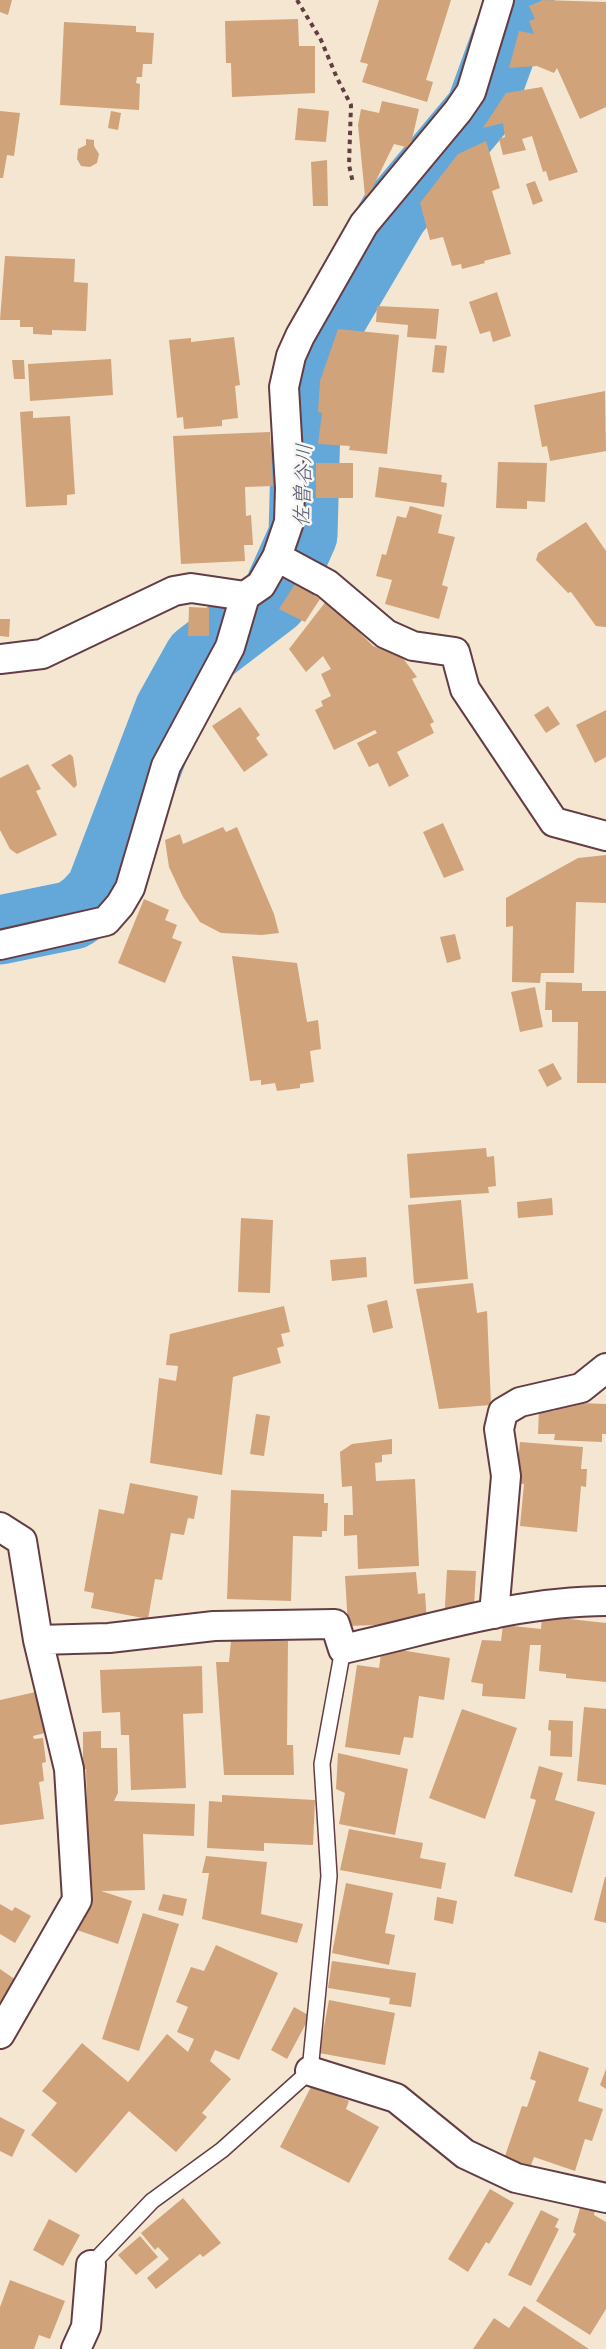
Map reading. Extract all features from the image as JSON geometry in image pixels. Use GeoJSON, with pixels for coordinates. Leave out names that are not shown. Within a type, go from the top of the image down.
{"type":"FeatureCollection","features":[{"type":"Feature","properties":{"kind":"street"},"geometry":{"type":"LineString","coordinates":[[0,945],[106,921],[120,905],[130,888],[166,766],[230,647],[240,615],[261,585],[286,562],[290,488],[284,387],[291,356],[300,336],[364,224],[458,111],[471,92],[499,0]]}},
{"type":"Feature","properties":{"kind":"street"},"geometry":{"type":"LineString","coordinates":[[286,562],[327,584],[386,634],[413,646],[455,652],[465,689],[554,822],[606,836]]}},
{"type":"Feature","properties":{"kind":"street"},"geometry":{"type":"LineString","coordinates":[[0,659],[42,654],[174,591],[191,588],[240,615]]}},
{"type":"Feature","properties":{"kind":"street"},"geometry":{"type":"LineString","coordinates":[[494,1614],[506,1476],[499,1429],[503,1412],[520,1402],[581,1388],[606,1368]]}},
{"type":"Feature","properties":{"kind":"street"},"geometry":{"type":"LineString","coordinates":[[0,1527],[22,1541],[38,1640],[69,1769],[77,1900],[0,2034]]}},
{"type":"Feature","properties":{"kind":"street"},"geometry":{"type":"LineString","coordinates":[[38,1640],[109,1638],[214,1626],[335,1624],[343,1649],[494,1614],[572,1601],[606,1601]]}},
{"type":"Feature","properties":{"kind":"street"},"geometry":{"type":"LineString","coordinates":[[309,2071],[396,2098],[465,2154],[516,2178],[606,2198]]}},
{"type":"Feature","properties":{"kind":"street"},"geometry":{"type":"LineString","coordinates":[[76,2349],[86,2327],[91,2265]]}},
{"type":"Feature","properties":{"kind":"lane"},"geometry":{"type":"LineString","coordinates":[[91,2265],[152,2201],[222,2150],[309,2071],[329,1876],[322,1764],[343,1649]]}},
{"type":"Feature","properties":{"kind":"path"},"geometry":{"type":"LineString","coordinates":[[297,0],[321,40],[351,105],[349,165],[364,224]]}},
{"type":"Feature","properties":{"kind":"building"},"geometry":{"type":"Polygon","coordinates":[[[0,0],[12,0],[8,15],[0,12],[0,0]]]}},
{"type":"Feature","properties":{"kind":"building"},"geometry":{"type":"Polygon","coordinates":[[[379,0],[451,0],[426,80],[433,82],[427,102],[362,82],[368,64],[360,62],[379,0]]]}},
{"type":"Feature","properties":{"kind":"building"},"geometry":{"type":"Polygon","coordinates":[[[543,0],[606,2],[606,107],[580,119],[557,68],[554,73],[537,66],[509,68],[519,31],[534,34],[529,21],[535,19],[529,6],[543,0]]]}},
{"type":"Feature","properties":{"kind":"building"},"geometry":{"type":"Polygon","coordinates":[[[298,19],[299,46],[315,46],[315,93],[232,97],[231,63],[226,63],[225,21],[298,19]]]}},
{"type":"Feature","properties":{"kind":"building"},"geometry":{"type":"Polygon","coordinates":[[[64,22],[136,26],[136,32],[154,33],[152,64],[143,64],[142,77],[137,77],[136,83],[140,84],[139,110],[60,105],[64,22]]]}},
{"type":"Feature","properties":{"kind":"building"},"geometry":{"type":"Polygon","coordinates":[[[542,87],[578,172],[549,181],[546,171],[543,172],[532,136],[522,139],[526,150],[503,155],[499,139],[505,137],[503,123],[483,128],[506,93],[542,87]]]}},
{"type":"Feature","properties":{"kind":"building"},"geometry":{"type":"Polygon","coordinates":[[[382,101],[419,109],[410,148],[394,144],[368,197],[365,196],[358,125],[361,109],[379,113],[382,101]]]}},
{"type":"Feature","properties":{"kind":"building"},"geometry":{"type":"Polygon","coordinates":[[[298,108],[329,111],[326,142],[295,140],[298,108]]]}},
{"type":"Feature","properties":{"kind":"building"},"geometry":{"type":"Polygon","coordinates":[[[0,111],[20,113],[14,156],[7,155],[3,178],[0,178],[0,111]]]}},
{"type":"Feature","properties":{"kind":"building"},"geometry":{"type":"Polygon","coordinates":[[[111,111],[121,113],[118,130],[108,128],[111,111]]]}},
{"type":"Feature","properties":{"kind":"building"},"geometry":{"type":"Polygon","coordinates":[[[86,139],[94,140],[94,146],[99,154],[97,163],[90,167],[81,166],[77,159],[78,149],[86,145],[86,139]]]}},
{"type":"Feature","properties":{"kind":"building"},"geometry":{"type":"Polygon","coordinates":[[[486,141],[500,188],[492,191],[511,254],[462,269],[461,264],[452,266],[443,237],[430,240],[420,203],[458,154],[486,141]]]}},
{"type":"Feature","properties":{"kind":"building"},"geometry":{"type":"Polygon","coordinates":[[[327,160],[328,206],[313,206],[311,162],[327,160]]]}},
{"type":"Feature","properties":{"kind":"building"},"geometry":{"type":"Polygon","coordinates":[[[535,181],[543,201],[533,205],[526,184],[535,181]]]}},
{"type":"Feature","properties":{"kind":"building"},"geometry":{"type":"Polygon","coordinates":[[[5,256],[75,259],[74,282],[88,283],[86,331],[52,330],[52,335],[33,334],[33,327],[20,327],[20,320],[0,320],[5,256]]]}},
{"type":"Feature","properties":{"kind":"building"},"geometry":{"type":"Polygon","coordinates":[[[497,292],[511,336],[493,342],[490,331],[480,334],[469,302],[497,292]]]}},
{"type":"Feature","properties":{"kind":"building"},"geometry":{"type":"Polygon","coordinates":[[[377,306],[439,309],[436,339],[407,337],[408,325],[376,322],[377,306]]]}},
{"type":"Feature","properties":{"kind":"building"},"geometry":{"type":"Polygon","coordinates":[[[338,329],[399,335],[387,454],[349,450],[350,446],[318,444],[322,413],[318,412],[320,381],[338,329]]]}},
{"type":"Feature","properties":{"kind":"building"},"geometry":{"type":"Polygon","coordinates":[[[234,337],[240,385],[235,386],[238,418],[222,420],[222,426],[184,429],[183,417],[177,418],[169,340],[191,338],[191,342],[234,337]]]}},
{"type":"Feature","properties":{"kind":"building"},"geometry":{"type":"Polygon","coordinates":[[[435,345],[447,346],[444,373],[432,372],[435,345]]]}},
{"type":"Feature","properties":{"kind":"building"},"geometry":{"type":"Polygon","coordinates":[[[111,359],[113,395],[30,401],[28,364],[111,359]]]}},
{"type":"Feature","properties":{"kind":"building"},"geometry":{"type":"Polygon","coordinates":[[[12,360],[24,360],[25,379],[14,379],[12,360]]]}},
{"type":"Feature","properties":{"kind":"building"},"geometry":{"type":"Polygon","coordinates":[[[605,391],[606,451],[550,461],[547,446],[542,447],[534,405],[605,391]]]}},
{"type":"Feature","properties":{"kind":"building"},"geometry":{"type":"Polygon","coordinates":[[[33,411],[33,418],[70,416],[75,494],[67,495],[67,505],[26,507],[20,412],[33,411]]]}},
{"type":"Feature","properties":{"kind":"building"},"geometry":{"type":"Polygon","coordinates":[[[270,432],[273,486],[245,487],[246,516],[251,515],[253,545],[244,545],[245,561],[181,564],[173,436],[270,432]]]}},
{"type":"Feature","properties":{"kind":"building"},"geometry":{"type":"Polygon","coordinates":[[[498,462],[547,463],[545,502],[527,501],[527,509],[496,508],[498,462]]]}},
{"type":"Feature","properties":{"kind":"building"},"geometry":{"type":"Polygon","coordinates":[[[316,463],[353,463],[353,498],[316,498],[316,463]]]}},
{"type":"Feature","properties":{"kind":"building"},"geometry":{"type":"Polygon","coordinates":[[[379,467],[442,475],[441,482],[447,483],[444,507],[375,497],[379,467]]]}},
{"type":"Feature","properties":{"kind":"building"},"geometry":{"type":"Polygon","coordinates":[[[410,506],[442,515],[438,533],[455,537],[442,585],[448,587],[439,619],[385,604],[392,580],[376,576],[382,554],[386,555],[397,516],[406,518],[410,506]]]}},
{"type":"Feature","properties":{"kind":"building"},"geometry":{"type":"Polygon","coordinates":[[[586,522],[606,551],[606,627],[596,626],[571,592],[568,593],[536,560],[538,553],[586,522]]]}},
{"type":"Feature","properties":{"kind":"building"},"geometry":{"type":"Polygon","coordinates":[[[295,584],[320,599],[305,622],[279,609],[295,584]]]}},
{"type":"Feature","properties":{"kind":"building"},"geometry":{"type":"Polygon","coordinates":[[[327,600],[373,646],[402,657],[417,677],[412,679],[434,722],[430,724],[434,733],[397,752],[409,776],[389,787],[378,763],[369,767],[357,743],[377,733],[375,730],[334,750],[315,710],[323,706],[321,701],[331,696],[321,674],[331,669],[323,656],[306,672],[289,649],[327,600]]]}},
{"type":"Feature","properties":{"kind":"building"},"geometry":{"type":"Polygon","coordinates":[[[189,607],[209,608],[209,636],[188,636],[189,607]]]}},
{"type":"Feature","properties":{"kind":"building"},"geometry":{"type":"Polygon","coordinates":[[[0,619],[10,619],[9,637],[0,636],[0,619]]]}},
{"type":"Feature","properties":{"kind":"building"},"geometry":{"type":"Polygon","coordinates":[[[548,706],[560,724],[546,733],[534,715],[548,706]]]}},
{"type":"Feature","properties":{"kind":"building"},"geometry":{"type":"Polygon","coordinates":[[[240,707],[260,735],[256,738],[268,755],[244,772],[212,726],[240,707]]]}},
{"type":"Feature","properties":{"kind":"building"},"geometry":{"type":"Polygon","coordinates":[[[606,710],[606,757],[595,763],[576,725],[606,710]]]}},
{"type":"Feature","properties":{"kind":"building"},"geometry":{"type":"Polygon","coordinates":[[[70,754],[73,757],[77,785],[74,788],[51,765],[70,754]]]}},
{"type":"Feature","properties":{"kind":"building"},"geometry":{"type":"Polygon","coordinates":[[[28,764],[41,789],[36,791],[57,835],[17,854],[10,849],[0,830],[0,778],[28,764]]]}},
{"type":"Feature","properties":{"kind":"building"},"geometry":{"type":"Polygon","coordinates":[[[443,823],[464,870],[444,878],[423,832],[443,823]]]}},
{"type":"Feature","properties":{"kind":"building"},"geometry":{"type":"Polygon","coordinates":[[[223,827],[226,832],[237,827],[274,914],[279,933],[262,935],[221,933],[200,922],[183,897],[169,867],[165,840],[180,834],[183,844],[223,827]]]}},
{"type":"Feature","properties":{"kind":"building"},"geometry":{"type":"Polygon","coordinates":[[[606,855],[606,903],[576,902],[574,973],[541,973],[540,983],[512,982],[513,926],[506,927],[506,898],[578,858],[606,855]]]}},
{"type":"Feature","properties":{"kind":"building"},"geometry":{"type":"Polygon","coordinates":[[[144,899],[169,910],[165,920],[177,925],[172,938],[182,942],[165,983],[118,963],[144,899]]]}},
{"type":"Feature","properties":{"kind":"building"},"geometry":{"type":"Polygon","coordinates":[[[455,934],[461,959],[447,963],[440,937],[455,934]]]}},
{"type":"Feature","properties":{"kind":"building"},"geometry":{"type":"Polygon","coordinates":[[[232,956],[297,963],[307,1022],[318,1020],[321,1049],[310,1051],[314,1082],[300,1084],[300,1088],[277,1091],[275,1083],[261,1085],[261,1080],[250,1081],[232,956]]]}},
{"type":"Feature","properties":{"kind":"building"},"geometry":{"type":"Polygon","coordinates":[[[546,982],[582,983],[582,991],[606,991],[606,1083],[577,1083],[578,1022],[552,1022],[552,1010],[545,1010],[546,982]]]}},
{"type":"Feature","properties":{"kind":"building"},"geometry":{"type":"Polygon","coordinates":[[[535,987],[543,1027],[520,1032],[511,992],[535,987]]]}},
{"type":"Feature","properties":{"kind":"building"},"geometry":{"type":"Polygon","coordinates":[[[553,1063],[562,1079],[547,1087],[538,1070],[553,1063]]]}},
{"type":"Feature","properties":{"kind":"building"},"geometry":{"type":"Polygon","coordinates":[[[486,1148],[487,1157],[494,1156],[496,1186],[488,1187],[489,1193],[410,1198],[407,1154],[486,1148]]]}},
{"type":"Feature","properties":{"kind":"building"},"geometry":{"type":"Polygon","coordinates":[[[552,1198],[553,1215],[518,1218],[517,1202],[552,1198]]]}},
{"type":"Feature","properties":{"kind":"building"},"geometry":{"type":"Polygon","coordinates":[[[461,1200],[468,1279],[414,1284],[408,1205],[461,1200]]]}},
{"type":"Feature","properties":{"kind":"building"},"geometry":{"type":"Polygon","coordinates":[[[241,1218],[273,1220],[270,1293],[238,1292],[241,1218]]]}},
{"type":"Feature","properties":{"kind":"building"},"geometry":{"type":"Polygon","coordinates":[[[366,1257],[367,1277],[332,1281],[330,1260],[366,1257]]]}},
{"type":"Feature","properties":{"kind":"building"},"geometry":{"type":"Polygon","coordinates":[[[473,1283],[477,1313],[487,1311],[491,1405],[439,1409],[416,1289],[473,1283]]]}},
{"type":"Feature","properties":{"kind":"building"},"geometry":{"type":"Polygon","coordinates":[[[387,1300],[393,1328],[373,1333],[367,1305],[387,1300]]]}},
{"type":"Feature","properties":{"kind":"building"},"geometry":{"type":"Polygon","coordinates":[[[284,1306],[290,1332],[281,1334],[284,1346],[277,1348],[281,1363],[233,1377],[222,1475],[150,1463],[159,1378],[176,1381],[178,1366],[166,1365],[170,1334],[284,1306]]]}},
{"type":"Feature","properties":{"kind":"building"},"geometry":{"type":"Polygon","coordinates":[[[555,1402],[606,1404],[606,1434],[602,1434],[602,1442],[554,1440],[555,1434],[538,1434],[539,1410],[555,1411],[555,1402]]]}},
{"type":"Feature","properties":{"kind":"building"},"geometry":{"type":"Polygon","coordinates":[[[256,1414],[270,1416],[264,1456],[250,1454],[256,1414]]]}},
{"type":"Feature","properties":{"kind":"building"},"geometry":{"type":"Polygon","coordinates":[[[392,1439],[392,1454],[382,1455],[382,1462],[375,1463],[376,1481],[415,1479],[419,1566],[358,1569],[357,1535],[344,1536],[344,1515],[353,1515],[352,1486],[342,1487],[340,1452],[352,1444],[392,1439]]]}},
{"type":"Feature","properties":{"kind":"building"},"geometry":{"type":"Polygon","coordinates":[[[520,1442],[583,1447],[581,1469],[587,1469],[586,1487],[581,1486],[577,1532],[520,1526],[524,1484],[516,1483],[520,1442]]]}},
{"type":"Feature","properties":{"kind":"building"},"geometry":{"type":"Polygon","coordinates":[[[130,1483],[198,1496],[194,1519],[188,1518],[184,1535],[171,1533],[162,1580],[155,1579],[148,1619],[91,1608],[94,1593],[84,1591],[99,1509],[124,1514],[130,1483]]]}},
{"type":"Feature","properties":{"kind":"building"},"geometry":{"type":"Polygon","coordinates":[[[231,1490],[324,1494],[324,1503],[328,1503],[327,1531],[322,1531],[322,1537],[293,1536],[291,1601],[227,1599],[231,1490]]]}},
{"type":"Feature","properties":{"kind":"building"},"geometry":{"type":"Polygon","coordinates":[[[447,1570],[476,1571],[474,1607],[444,1623],[447,1570]]]}},
{"type":"Feature","properties":{"kind":"building"},"geometry":{"type":"Polygon","coordinates":[[[416,1572],[418,1594],[425,1593],[427,1623],[348,1626],[345,1576],[416,1572]]]}},
{"type":"Feature","properties":{"kind":"building"},"geometry":{"type":"Polygon","coordinates":[[[542,1616],[606,1623],[606,1682],[566,1678],[566,1674],[539,1671],[541,1645],[530,1645],[525,1699],[482,1696],[483,1684],[471,1682],[482,1640],[501,1641],[503,1625],[541,1629],[542,1616]]]}},
{"type":"Feature","properties":{"kind":"building"},"geometry":{"type":"Polygon","coordinates":[[[231,1641],[288,1641],[287,1745],[293,1745],[294,1775],[224,1775],[216,1662],[229,1662],[231,1641]]]}},
{"type":"Feature","properties":{"kind":"building"},"geometry":{"type":"Polygon","coordinates":[[[382,1647],[450,1658],[444,1700],[419,1696],[413,1738],[404,1737],[400,1755],[345,1747],[357,1665],[379,1668],[382,1647]]]}},
{"type":"Feature","properties":{"kind":"building"},"geometry":{"type":"Polygon","coordinates":[[[202,1666],[203,1713],[183,1714],[186,1788],[131,1790],[129,1735],[121,1735],[120,1712],[102,1713],[100,1670],[202,1666]]]}},
{"type":"Feature","properties":{"kind":"building"},"geometry":{"type":"Polygon","coordinates":[[[40,1691],[49,1732],[33,1736],[34,1739],[43,1738],[46,1762],[42,1763],[44,1781],[39,1782],[44,1819],[0,1825],[0,1700],[40,1691]]]}},
{"type":"Feature","properties":{"kind":"building"},"geometry":{"type":"Polygon","coordinates":[[[584,1707],[606,1709],[606,1785],[577,1781],[584,1707]]]}},
{"type":"Feature","properties":{"kind":"building"},"geometry":{"type":"Polygon","coordinates":[[[462,1709],[517,1728],[485,1819],[429,1798],[462,1709]]]}},
{"type":"Feature","properties":{"kind":"building"},"geometry":{"type":"Polygon","coordinates":[[[549,1720],[573,1721],[572,1757],[550,1756],[549,1720]]]}},
{"type":"Feature","properties":{"kind":"building"},"geometry":{"type":"Polygon","coordinates":[[[101,1731],[101,1748],[117,1748],[118,1793],[114,1801],[195,1804],[194,1836],[143,1834],[145,1890],[101,1891],[132,1901],[118,1944],[74,1929],[84,1801],[87,1801],[86,1769],[83,1769],[83,1732],[101,1731]]]}},
{"type":"Feature","properties":{"kind":"building"},"geometry":{"type":"Polygon","coordinates":[[[338,1753],[408,1769],[395,1835],[339,1824],[345,1793],[336,1789],[338,1753]]]}},
{"type":"Feature","properties":{"kind":"building"},"geometry":{"type":"Polygon","coordinates":[[[539,1766],[563,1773],[555,1800],[595,1812],[572,1893],[514,1876],[536,1800],[530,1798],[539,1766]]]}},
{"type":"Feature","properties":{"kind":"building"},"geometry":{"type":"Polygon","coordinates":[[[222,1795],[315,1800],[313,1845],[264,1843],[264,1851],[207,1848],[209,1801],[222,1802],[222,1795]]]}},
{"type":"Feature","properties":{"kind":"building"},"geometry":{"type":"Polygon","coordinates":[[[349,1829],[423,1843],[420,1858],[446,1863],[441,1889],[340,1870],[349,1829]]]}},
{"type":"Feature","properties":{"kind":"building"},"geometry":{"type":"Polygon","coordinates":[[[206,1856],[267,1862],[261,1914],[303,1924],[297,1943],[202,1919],[209,1873],[202,1873],[206,1856]]]}},
{"type":"Feature","properties":{"kind":"building"},"geometry":{"type":"Polygon","coordinates":[[[606,1877],[606,1923],[594,1920],[606,1877]]]}},
{"type":"Feature","properties":{"kind":"building"},"geometry":{"type":"Polygon","coordinates":[[[346,1883],[393,1893],[385,1933],[395,1935],[389,1965],[332,1953],[346,1883]]]}},
{"type":"Feature","properties":{"kind":"building"},"geometry":{"type":"Polygon","coordinates":[[[163,1894],[187,1899],[183,1916],[158,1910],[163,1894]]]}},
{"type":"Feature","properties":{"kind":"building"},"geometry":{"type":"Polygon","coordinates":[[[437,1897],[457,1901],[453,1924],[434,1920],[437,1897]]]}},
{"type":"Feature","properties":{"kind":"building"},"geometry":{"type":"Polygon","coordinates":[[[0,1904],[12,1911],[15,1907],[31,1916],[15,1943],[0,1934],[0,1904]]]}},
{"type":"Feature","properties":{"kind":"building"},"geometry":{"type":"Polygon","coordinates":[[[143,1913],[179,1924],[139,2051],[102,2039],[143,1913]]]}},
{"type":"Feature","properties":{"kind":"building"},"geometry":{"type":"Polygon","coordinates":[[[216,1945],[278,1973],[239,2060],[215,2050],[210,2061],[231,2079],[202,2113],[207,2117],[176,2152],[129,2111],[76,2173],[31,2135],[57,2103],[42,2091],[82,2043],[128,2082],[167,2034],[188,2052],[194,2039],[177,2032],[188,2007],[176,2002],[191,1967],[204,1971],[216,1945]]]}},
{"type":"Feature","properties":{"kind":"building"},"geometry":{"type":"Polygon","coordinates":[[[332,1961],[416,1973],[411,2007],[389,2004],[390,1998],[328,1988],[332,1961]]]}},
{"type":"Feature","properties":{"kind":"building"},"geometry":{"type":"Polygon","coordinates":[[[0,1969],[16,1980],[0,2004],[0,1969]]]}},
{"type":"Feature","properties":{"kind":"building"},"geometry":{"type":"Polygon","coordinates":[[[329,2000],[395,2013],[385,2065],[319,2053],[329,2000]]]}},
{"type":"Feature","properties":{"kind":"building"},"geometry":{"type":"Polygon","coordinates":[[[294,2007],[310,2016],[287,2059],[271,2050],[294,2007]]]}},
{"type":"Feature","properties":{"kind":"building"},"geometry":{"type":"Polygon","coordinates":[[[539,2051],[589,2068],[578,2101],[603,2109],[592,2141],[585,2139],[575,2171],[534,2157],[530,2168],[504,2159],[522,2106],[527,2107],[536,2081],[530,2079],[539,2051]]]}},
{"type":"Feature","properties":{"kind":"building"},"geometry":{"type":"Polygon","coordinates":[[[606,2069],[606,2089],[600,2085],[606,2069]]]}},
{"type":"Feature","properties":{"kind":"building"},"geometry":{"type":"Polygon","coordinates":[[[312,2085],[349,2101],[346,2109],[379,2127],[349,2183],[280,2147],[312,2085]]]}},
{"type":"Feature","properties":{"kind":"building"},"geometry":{"type":"Polygon","coordinates":[[[0,2117],[25,2130],[12,2157],[0,2151],[0,2117]]]}},
{"type":"Feature","properties":{"kind":"building"},"geometry":{"type":"Polygon","coordinates":[[[490,2189],[514,2203],[489,2244],[486,2242],[468,2272],[448,2259],[490,2189]]]}},
{"type":"Feature","properties":{"kind":"building"},"geometry":{"type":"Polygon","coordinates":[[[183,2198],[221,2243],[203,2257],[200,2254],[156,2289],[147,2278],[169,2259],[158,2247],[155,2250],[141,2233],[183,2198]]]}},
{"type":"Feature","properties":{"kind":"building"},"geometry":{"type":"Polygon","coordinates":[[[581,2205],[595,2208],[594,2215],[606,2222],[606,2309],[590,2335],[536,2301],[576,2234],[573,2232],[581,2205]]]}},
{"type":"Feature","properties":{"kind":"building"},"geometry":{"type":"Polygon","coordinates":[[[541,2210],[559,2219],[555,2227],[559,2229],[531,2286],[508,2275],[541,2210]]]}},
{"type":"Feature","properties":{"kind":"building"},"geometry":{"type":"Polygon","coordinates":[[[49,2219],[80,2235],[63,2266],[33,2250],[49,2219]]]}},
{"type":"Feature","properties":{"kind":"building"},"geometry":{"type":"Polygon","coordinates":[[[140,2236],[158,2257],[136,2275],[118,2255],[140,2236]]]}},
{"type":"Feature","properties":{"kind":"building"},"geometry":{"type":"Polygon","coordinates":[[[10,2280],[65,2301],[50,2339],[39,2335],[34,2349],[0,2349],[0,2307],[10,2280]]]}},
{"type":"Feature","properties":{"kind":"building"},"geometry":{"type":"Polygon","coordinates":[[[524,2306],[589,2349],[473,2349],[494,2318],[509,2328],[524,2306]]]}},
{"type":"Feature","properties":{"kind":"waterway","name":"佐曽谷川"},"geometry":{"type":"LineString","coordinates":[[0,930],[73,915],[87,905],[100,891],[169,710],[198,658],[274,600],[303,535],[307,389],[321,337],[394,213],[480,110],[520,0]]}}]}
